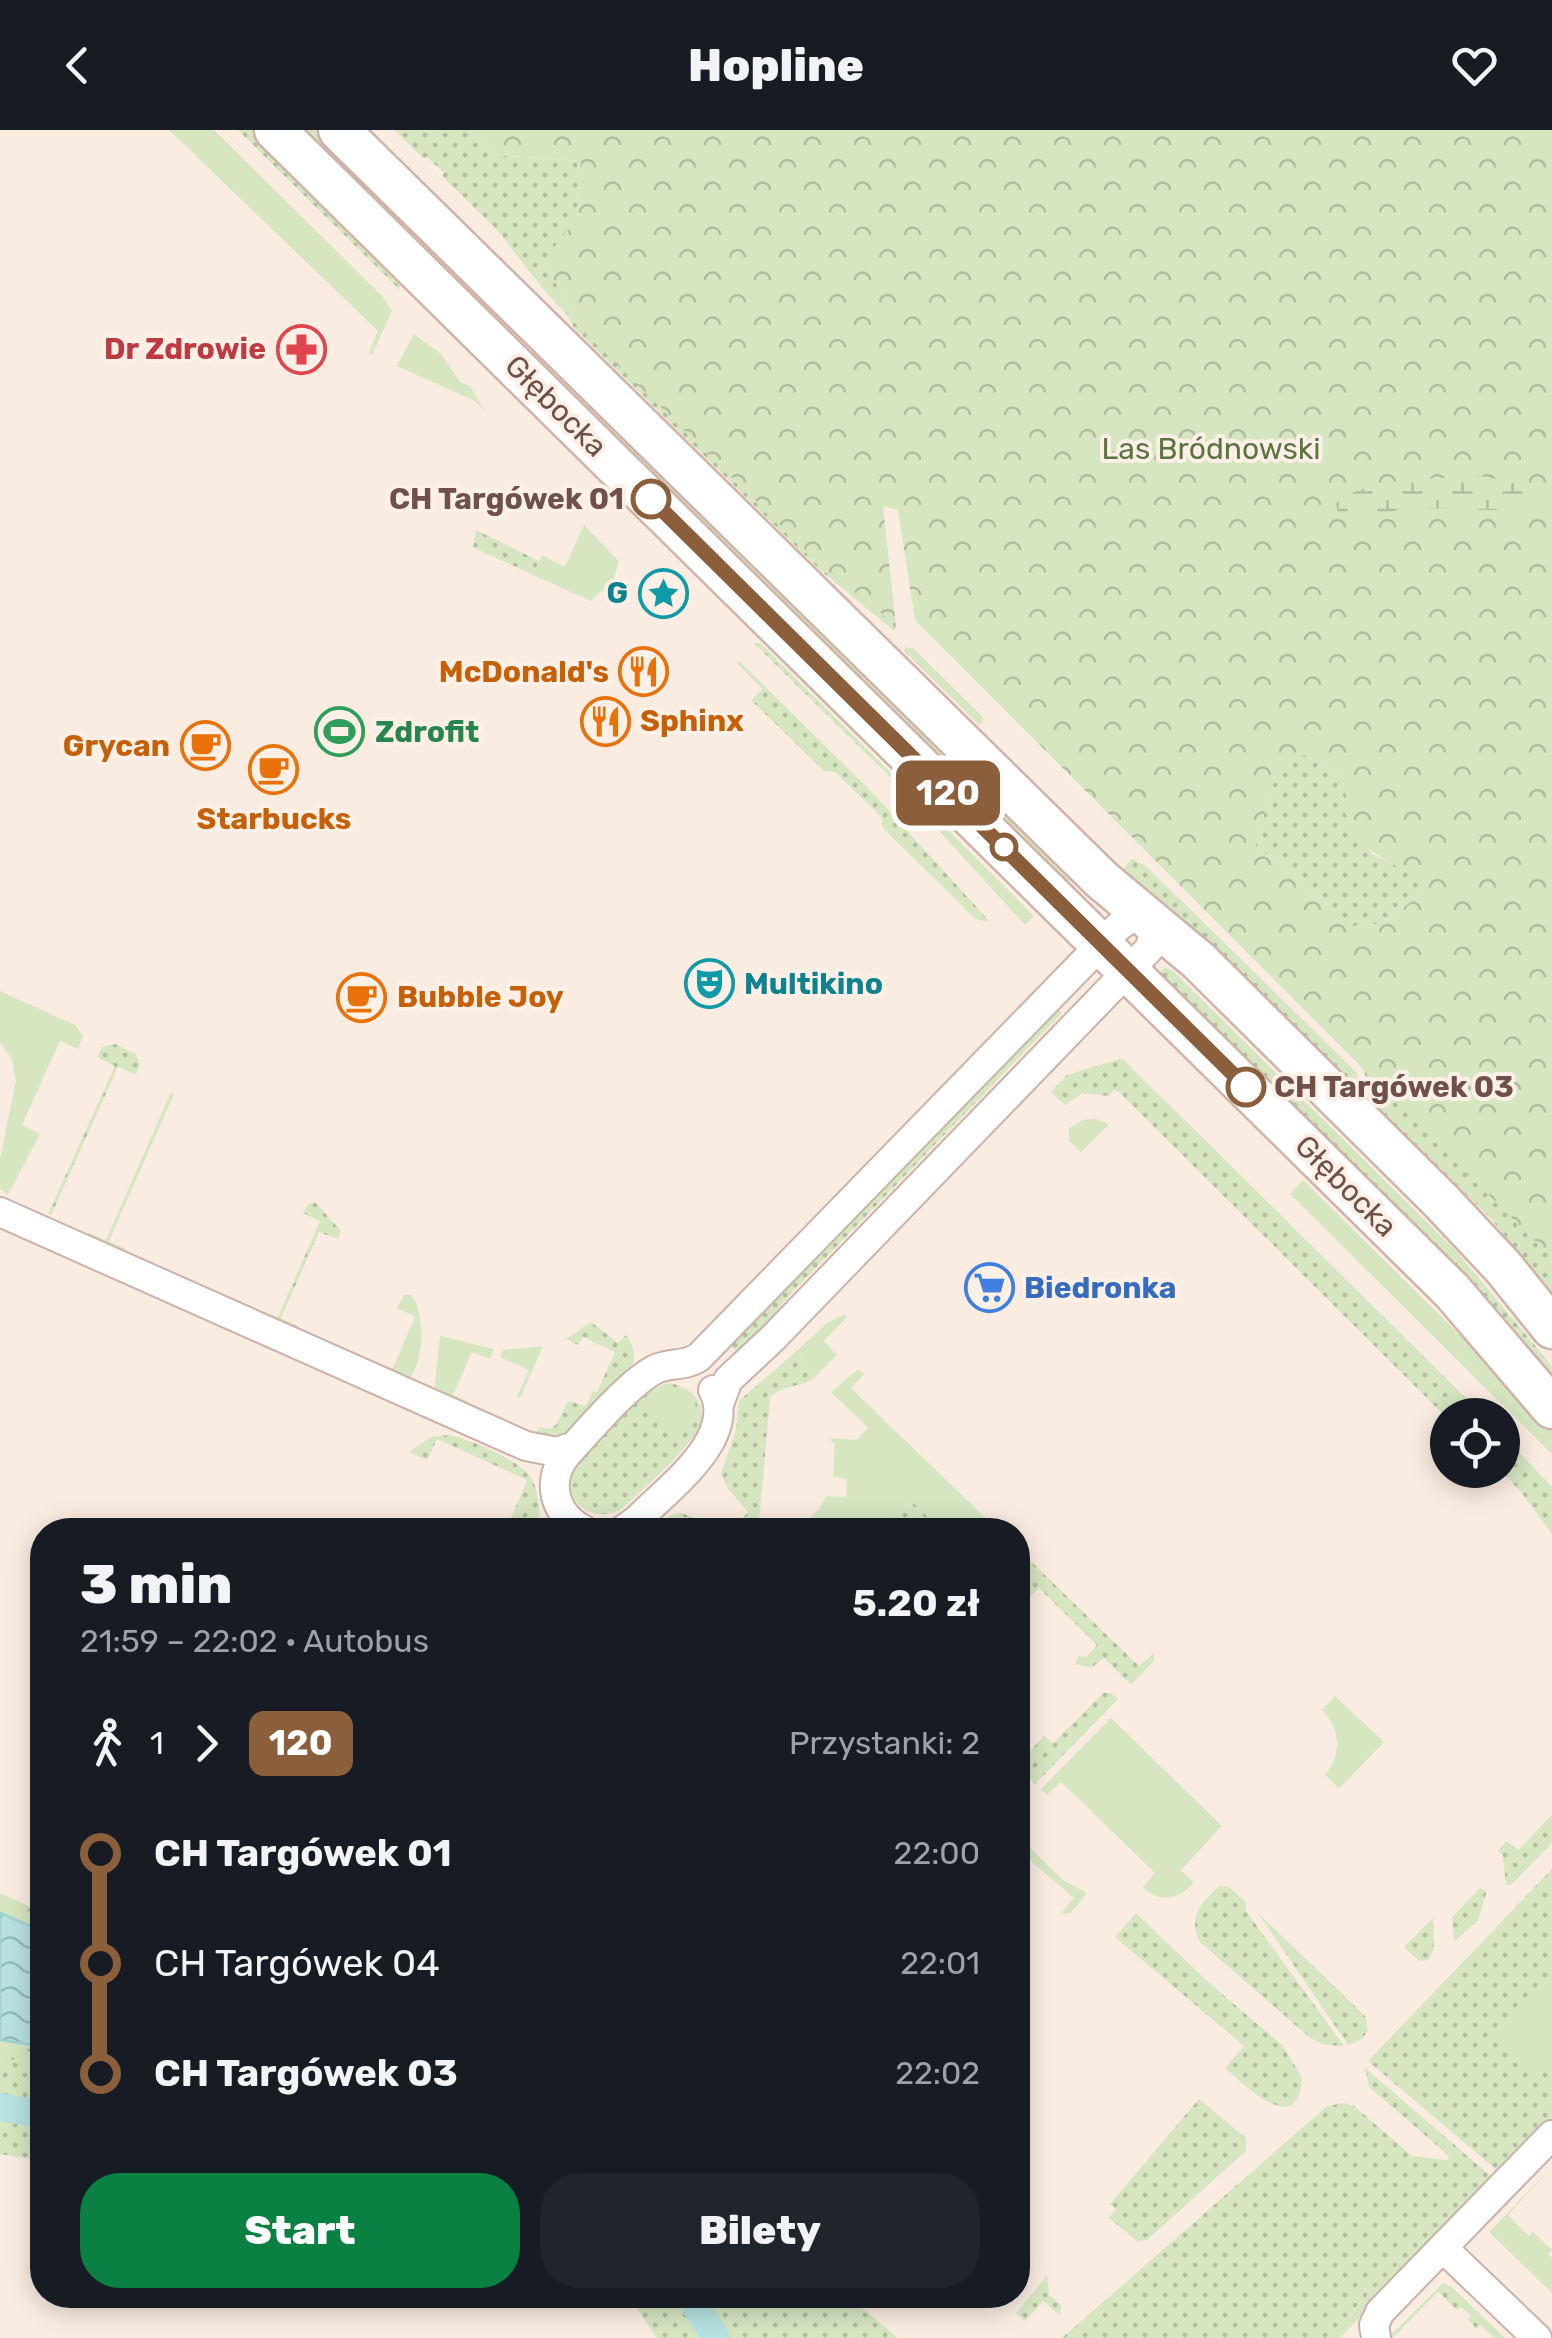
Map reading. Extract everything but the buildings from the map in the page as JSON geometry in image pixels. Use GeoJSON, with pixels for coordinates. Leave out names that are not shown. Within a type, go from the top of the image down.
{"type":"FeatureCollection","features":[{"type":"Feature","properties":{"kind":"street","name":"Głębocka"},"geometry":{"type":"LineString","coordinates":[[275,130],[1452,1292],[1552,1408]]}},
{"type":"Feature","properties":{"kind":"street","name":"Głębocka"},"geometry":{"type":"LineString","coordinates":[[339,130],[1062,842],[1199,961],[1474,1234],[1552,1328]]}},
{"type":"Feature","properties":{"kind":"street"},"geometry":{"type":"LineString","coordinates":[[554,1485],[560,1462],[643,1377],[656,1369],[699,1358],[1115,957],[1152,944],[1154,928],[1147,918]]}},
{"type":"Feature","properties":{"kind":"street"},"geometry":{"type":"LineString","coordinates":[[639,1518],[706,1448],[718,1427],[718,1404],[732,1376],[773,1338],[1115,957]]}},
{"type":"Feature","properties":{"kind":"street"},"geometry":{"type":"LineString","coordinates":[[0,1212],[526,1446],[551,1452],[574,1446]]}},
{"type":"Feature","properties":{"kind":"street"},"geometry":{"type":"LineString","coordinates":[[676,1365],[694,1370],[704,1378],[718,1404]]}},
{"type":"Feature","properties":{"kind":"street"},"geometry":{"type":"LineString","coordinates":[[526,1446],[544,1462],[562,1511],[570,1518]]}},
{"type":"Feature","properties":{"kind":"street"},"geometry":{"type":"LineString","coordinates":[[1376,2338],[1377,2316],[1552,2135]]}},
{"type":"Feature","properties":{"kind":"street"},"geometry":{"type":"LineString","coordinates":[[1443,2248],[1537,2338]]}},
{"type":"Feature","properties":{"kind":"green space"},"geometry":{"type":"Polygon","coordinates":[[[169,130],[214,130],[382,296],[392,311],[372,355],[369,352],[378,331],[169,130]]]}},
{"type":"Feature","properties":{"kind":"green space"},"geometry":{"type":"Polygon","coordinates":[[[238,130],[255,130],[389,260],[398,274],[400,290],[238,130]]]}},
{"type":"Feature","properties":{"kind":"green space"},"geometry":{"type":"Polygon","coordinates":[[[293,130],[318,130],[529,334],[516,348],[293,130]]]}},
{"type":"Feature","properties":{"kind":"green space"},"geometry":{"type":"Polygon","coordinates":[[[394,130],[469,130],[495,155],[581,161],[577,219],[542,263],[550,271],[576,324],[888,619],[895,616],[896,629],[820,570],[573,327],[498,231],[442,176],[444,173],[394,130]]]}},
{"type":"Feature","properties":{"kind":"green space","name":"Las Bródnowski"},"geometry":{"type":"Polygon","coordinates":[[[469,130],[1552,130],[1552,1258],[915,620],[898,510],[883,506],[895,616],[888,619],[823,567],[576,324],[550,271],[541,263],[577,219],[581,161],[495,155],[469,130]],[[1304,755],[1278,768],[1255,845],[1353,926],[1380,924],[1425,892],[1423,879],[1381,857],[1364,843],[1339,802],[1347,789],[1344,778],[1304,755]]]}},
{"type":"Feature","properties":{"kind":"green space"},"geometry":{"type":"Polygon","coordinates":[[[414,334],[441,354],[460,382],[470,386],[485,411],[475,401],[397,366],[414,334]]]}},
{"type":"Feature","properties":{"kind":"green space"},"geometry":{"type":"Polygon","coordinates":[[[541,345],[723,525],[710,539],[527,359],[541,345]]]}},
{"type":"Feature","properties":{"kind":"green space"},"geometry":{"type":"Polygon","coordinates":[[[1482,476],[1526,486],[1539,495],[1534,504],[1494,510],[1407,508],[1355,519],[1338,515],[1336,503],[1367,488],[1386,483],[1482,476]]]}},
{"type":"Feature","properties":{"kind":"green space"},"geometry":{"type":"Polygon","coordinates":[[[584,525],[619,561],[613,580],[591,601],[533,575],[542,555],[565,567],[584,525]]]}},
{"type":"Feature","properties":{"kind":"green space"},"geometry":{"type":"Polygon","coordinates":[[[723,525],[1076,874],[1063,887],[710,539],[723,525]]]}},
{"type":"Feature","properties":{"kind":"green space"},"geometry":{"type":"Polygon","coordinates":[[[476,530],[539,561],[533,575],[473,547],[476,530]]]}},
{"type":"Feature","properties":{"kind":"green space"},"geometry":{"type":"Polygon","coordinates":[[[760,643],[888,770],[886,773],[755,644],[760,643]]]}},
{"type":"Feature","properties":{"kind":"green space"},"geometry":{"type":"Polygon","coordinates":[[[914,649],[983,717],[983,722],[979,725],[903,650],[914,649]]]}},
{"type":"Feature","properties":{"kind":"green space"},"geometry":{"type":"Polygon","coordinates":[[[739,661],[873,793],[990,922],[975,919],[882,827],[882,818],[835,772],[824,771],[751,700],[762,689],[739,661]]]}},
{"type":"Feature","properties":{"kind":"green space"},"geometry":{"type":"Polygon","coordinates":[[[1304,755],[1344,778],[1372,854],[1424,879],[1425,892],[1380,924],[1353,926],[1255,845],[1278,767],[1304,755]]]}},
{"type":"Feature","properties":{"kind":"green space"},"geometry":{"type":"Polygon","coordinates":[[[888,770],[1034,916],[1025,925],[886,773],[888,770]]]}},
{"type":"Feature","properties":{"kind":"green space"},"geometry":{"type":"Polygon","coordinates":[[[1132,859],[1146,866],[1357,1073],[1366,1102],[1363,1105],[1123,868],[1132,859]]]}},
{"type":"Feature","properties":{"kind":"green space"},"geometry":{"type":"Polygon","coordinates":[[[1165,967],[1456,1251],[1552,1366],[1552,1385],[1158,975],[1165,967]]]}},
{"type":"Feature","properties":{"kind":"green space"},"geometry":{"type":"Polygon","coordinates":[[[0,991],[75,1025],[83,1036],[78,1049],[60,1041],[22,1125],[40,1134],[8,1195],[0,1189],[0,1159],[16,1081],[12,1060],[0,1042],[0,991]]]}},
{"type":"Feature","properties":{"kind":"green space"},"geometry":{"type":"Polygon","coordinates":[[[1057,1007],[1062,1013],[738,1353],[731,1346],[1057,1007]]]}},
{"type":"Feature","properties":{"kind":"green space"},"geometry":{"type":"Polygon","coordinates":[[[115,1044],[136,1054],[140,1065],[136,1074],[118,1067],[51,1215],[48,1214],[115,1066],[97,1057],[102,1047],[115,1044]]]}},
{"type":"Feature","properties":{"kind":"green space"},"geometry":{"type":"Polygon","coordinates":[[[1124,1060],[1466,1398],[1430,1398],[1430,1401],[1119,1092],[1114,1090],[1109,1096],[1083,1093],[1065,1105],[1051,1092],[1067,1075],[1124,1060]]]}},
{"type":"Feature","properties":{"kind":"green space"},"geometry":{"type":"Polygon","coordinates":[[[1361,1064],[1552,1258],[1552,1293],[1491,1219],[1377,1107],[1361,1064]]]}},
{"type":"Feature","properties":{"kind":"green space"},"geometry":{"type":"Polygon","coordinates":[[[171,1092],[174,1094],[109,1241],[126,1249],[120,1252],[88,1237],[89,1233],[106,1240],[171,1092]]]}},
{"type":"Feature","properties":{"kind":"green space"},"geometry":{"type":"Polygon","coordinates":[[[1083,1120],[1109,1124],[1081,1152],[1069,1141],[1069,1128],[1083,1120]]]}},
{"type":"Feature","properties":{"kind":"green space"},"geometry":{"type":"Polygon","coordinates":[[[1303,1180],[1552,1426],[1552,1454],[1520,1422],[1520,1398],[1496,1398],[1290,1194],[1303,1180]]]}},
{"type":"Feature","properties":{"kind":"green space"},"geometry":{"type":"Polygon","coordinates":[[[309,1203],[316,1203],[341,1231],[338,1239],[319,1232],[281,1318],[299,1327],[296,1330],[260,1310],[278,1317],[320,1221],[303,1213],[309,1203]]]}},
{"type":"Feature","properties":{"kind":"green space"},"geometry":{"type":"Polygon","coordinates":[[[404,1295],[411,1295],[416,1303],[421,1325],[418,1362],[409,1379],[374,1363],[393,1368],[415,1317],[397,1308],[404,1295]]]}},
{"type":"Feature","properties":{"kind":"green space"},"geometry":{"type":"Polygon","coordinates":[[[845,1314],[847,1317],[824,1341],[837,1355],[814,1378],[799,1349],[827,1323],[845,1314]]]}},
{"type":"Feature","properties":{"kind":"green space"},"geometry":{"type":"Polygon","coordinates":[[[591,1322],[618,1343],[626,1335],[634,1354],[632,1368],[606,1398],[566,1433],[555,1438],[535,1438],[539,1427],[549,1429],[556,1425],[568,1401],[586,1406],[593,1391],[597,1392],[615,1352],[583,1337],[578,1345],[566,1339],[591,1322]]]}},
{"type":"Feature","properties":{"kind":"green space"},"geometry":{"type":"Polygon","coordinates":[[[440,1336],[494,1349],[490,1359],[472,1352],[453,1395],[470,1403],[468,1406],[434,1391],[440,1336]]]}},
{"type":"Feature","properties":{"kind":"green space"},"geometry":{"type":"Polygon","coordinates":[[[543,1346],[520,1398],[517,1397],[529,1370],[500,1357],[503,1350],[543,1346]]]}},
{"type":"Feature","properties":{"kind":"green space"},"geometry":{"type":"Polygon","coordinates":[[[799,1349],[814,1378],[770,1398],[758,1518],[743,1518],[748,1512],[721,1474],[736,1430],[739,1401],[799,1349]]]}},
{"type":"Feature","properties":{"kind":"green space"},"geometry":{"type":"Polygon","coordinates":[[[858,1369],[864,1374],[851,1388],[986,1518],[929,1518],[910,1500],[893,1518],[810,1518],[826,1496],[846,1497],[847,1479],[833,1477],[835,1443],[831,1438],[856,1440],[868,1428],[831,1392],[858,1369]]]}},
{"type":"Feature","properties":{"kind":"green space"},"geometry":{"type":"Polygon","coordinates":[[[668,1383],[691,1392],[700,1404],[701,1419],[694,1436],[620,1510],[598,1514],[580,1506],[571,1489],[575,1466],[647,1392],[668,1383]]]}},
{"type":"Feature","properties":{"kind":"green space"},"geometry":{"type":"Polygon","coordinates":[[[674,1388],[690,1394],[696,1410],[690,1426],[674,1432],[658,1426],[652,1410],[658,1394],[674,1388]]]}},
{"type":"Feature","properties":{"kind":"green space"},"geometry":{"type":"Polygon","coordinates":[[[450,1435],[469,1441],[523,1469],[535,1487],[539,1518],[511,1518],[527,1480],[437,1439],[427,1460],[409,1452],[431,1437],[450,1435]]]}},
{"type":"Feature","properties":{"kind":"green space"},"geometry":{"type":"Polygon","coordinates":[[[1520,1453],[1552,1487],[1552,1534],[1517,1488],[1520,1453]]]}},
{"type":"Feature","properties":{"kind":"green space"},"geometry":{"type":"Polygon","coordinates":[[[910,1500],[929,1518],[893,1518],[910,1500]]]}},
{"type":"Feature","properties":{"kind":"green space"},"geometry":{"type":"Polygon","coordinates":[[[681,1513],[696,1518],[667,1518],[681,1513]]]}},
{"type":"Feature","properties":{"kind":"green space"},"geometry":{"type":"Polygon","coordinates":[[[1030,1561],[1139,1666],[1154,1653],[1154,1661],[1131,1685],[1104,1658],[1091,1668],[1076,1664],[1078,1656],[1087,1657],[1097,1645],[1039,1588],[1030,1597],[1030,1561]]]}},
{"type":"Feature","properties":{"kind":"green space"},"geometry":{"type":"Polygon","coordinates":[[[1103,1693],[1118,1699],[1035,1784],[1030,1778],[1030,1751],[1044,1736],[1053,1743],[1103,1693]]]}},
{"type":"Feature","properties":{"kind":"green space"},"geometry":{"type":"Polygon","coordinates":[[[1335,1696],[1384,1742],[1339,1789],[1325,1775],[1337,1751],[1337,1742],[1333,1725],[1322,1710],[1335,1696]]]}},
{"type":"Feature","properties":{"kind":"green space"},"geometry":{"type":"Polygon","coordinates":[[[1111,1718],[1222,1826],[1181,1870],[1194,1883],[1175,1896],[1163,1898],[1143,1887],[1155,1873],[1061,1782],[1047,1795],[1041,1789],[1111,1718]]]}},
{"type":"Feature","properties":{"kind":"green space"},"geometry":{"type":"Polygon","coordinates":[[[1552,1815],[1552,1843],[1511,1885],[1506,1885],[1503,1856],[1498,1850],[1507,1841],[1518,1850],[1552,1815]]]}},
{"type":"Feature","properties":{"kind":"green space"},"geometry":{"type":"Polygon","coordinates":[[[1030,1848],[1063,1880],[1087,1893],[1070,1914],[1061,1913],[1074,1898],[1030,1860],[1030,1848]]]}},
{"type":"Feature","properties":{"kind":"green space"},"geometry":{"type":"Polygon","coordinates":[[[1552,1869],[1552,2118],[1499,2172],[1368,2061],[1552,1869]]]}},
{"type":"Feature","properties":{"kind":"green space"},"geometry":{"type":"Polygon","coordinates":[[[1219,1886],[1229,1887],[1246,1902],[1246,1911],[1344,2046],[1325,2045],[1309,2037],[1200,1942],[1196,1918],[1219,1886]]]}},
{"type":"Feature","properties":{"kind":"green space"},"geometry":{"type":"Polygon","coordinates":[[[1480,1888],[1487,1891],[1478,1920],[1454,1942],[1452,1917],[1480,1888]]]}},
{"type":"Feature","properties":{"kind":"green space"},"geometry":{"type":"Polygon","coordinates":[[[0,1893],[30,1907],[30,2062],[0,2058],[0,1893]]]}},
{"type":"Feature","properties":{"kind":"green space"},"geometry":{"type":"Polygon","coordinates":[[[1136,1913],[1283,2046],[1302,2078],[1298,2096],[1291,2105],[1270,2103],[1225,2068],[1244,2046],[1115,1937],[1136,1913]]]}},
{"type":"Feature","properties":{"kind":"green space"},"geometry":{"type":"Polygon","coordinates":[[[1258,1913],[1365,2016],[1368,2030],[1362,2039],[1348,2045],[1258,1913]]]}},
{"type":"Feature","properties":{"kind":"green space"},"geometry":{"type":"Polygon","coordinates":[[[1433,1918],[1434,1950],[1428,1960],[1419,1961],[1404,1947],[1433,1918]]]}},
{"type":"Feature","properties":{"kind":"green space"},"geometry":{"type":"Polygon","coordinates":[[[1552,1972],[1552,2056],[1537,2072],[1496,2032],[1552,1972]]]}},
{"type":"Feature","properties":{"kind":"green space"},"geometry":{"type":"Polygon","coordinates":[[[0,2058],[30,2062],[30,2100],[0,2095],[0,2058]]]}},
{"type":"Feature","properties":{"kind":"green space"},"geometry":{"type":"Polygon","coordinates":[[[1365,2068],[1493,2178],[1408,2267],[1401,2261],[1326,2338],[1062,2338],[1327,2106],[1354,2106],[1412,2156],[1447,2160],[1449,2156],[1369,2087],[1365,2068]]]}},
{"type":"Feature","properties":{"kind":"green space"},"geometry":{"type":"Polygon","coordinates":[[[1199,2099],[1246,2138],[1246,2151],[1147,2240],[1137,2241],[1109,2218],[1116,2209],[1110,2204],[1199,2099]]]}},
{"type":"Feature","properties":{"kind":"green space"},"geometry":{"type":"Polygon","coordinates":[[[0,2115],[30,2121],[30,2159],[0,2154],[0,2115]]]}},
{"type":"Feature","properties":{"kind":"green space"},"geometry":{"type":"Polygon","coordinates":[[[1552,2167],[1508,2215],[1529,2236],[1533,2232],[1552,2250],[1548,2254],[1552,2258],[1552,2293],[1489,2232],[1552,2167]]]}},
{"type":"Feature","properties":{"kind":"green space"},"geometry":{"type":"Polygon","coordinates":[[[1401,2261],[1408,2267],[1340,2338],[1326,2338],[1401,2261]]]}},
{"type":"Feature","properties":{"kind":"green space"},"geometry":{"type":"Polygon","coordinates":[[[1047,2276],[1049,2295],[1061,2305],[1060,2315],[1043,2301],[1025,2321],[1016,2313],[1020,2308],[1030,2308],[1030,2296],[1047,2276]]]}},
{"type":"Feature","properties":{"kind":"green space"},"geometry":{"type":"Polygon","coordinates":[[[1443,2283],[1505,2338],[1494,2338],[1480,2325],[1476,2328],[1468,2320],[1471,2316],[1461,2307],[1457,2310],[1438,2292],[1393,2338],[1388,2338],[1443,2283]]]}},
{"type":"Feature","properties":{"kind":"green space"},"geometry":{"type":"Polygon","coordinates":[[[637,2308],[683,2308],[702,2338],[657,2338],[637,2308]]]}},
{"type":"Feature","properties":{"kind":"green space"},"geometry":{"type":"Polygon","coordinates":[[[711,2308],[862,2308],[898,2338],[729,2338],[711,2308]]]}},
{"type":"Feature","properties":{"kind":"water"},"geometry":{"type":"Polygon","coordinates":[[[0,1913],[30,1926],[30,2044],[0,2040],[0,1913]]]}},
{"type":"Feature","properties":{"kind":"waterway"},"geometry":{"type":"LineString","coordinates":[[0,2107],[30,2112]]}},
{"type":"Feature","properties":{"kind":"waterway"},"geometry":{"type":"LineString","coordinates":[[697,2308],[716,2338]]}},
{"type":"Feature","properties":{"kind":"bus line","name":"120"},"geometry":{"type":"LineString","coordinates":[[651,499],[1246,1087]]}},
{"type":"Feature","properties":{"kind":"place","name":"Dr Zdrowie"},"geometry":{"type":"Point","coordinates":[301,349]}},
{"type":"Feature","properties":{"kind":"place","name":"CH Targówek 01"},"geometry":{"type":"Point","coordinates":[651,499]}},
{"type":"Feature","properties":{"kind":"place","name":"G"},"geometry":{"type":"Point","coordinates":[663,593]}},
{"type":"Feature","properties":{"kind":"place","name":"McDonald's"},"geometry":{"type":"Point","coordinates":[644,672]}},
{"type":"Feature","properties":{"kind":"place","name":"Sphinx"},"geometry":{"type":"Point","coordinates":[605,721]}},
{"type":"Feature","properties":{"kind":"place","name":"Zdrofit"},"geometry":{"type":"Point","coordinates":[340,732]}},
{"type":"Feature","properties":{"kind":"place","name":"Grycan"},"geometry":{"type":"Point","coordinates":[205,746]}},
{"type":"Feature","properties":{"kind":"place","name":"Starbucks"},"geometry":{"type":"Point","coordinates":[274,770]}},
{"type":"Feature","properties":{"kind":"place","name":"Multikino"},"geometry":{"type":"Point","coordinates":[709,984]}},
{"type":"Feature","properties":{"kind":"place","name":"Bubble Joy"},"geometry":{"type":"Point","coordinates":[362,997]}},
{"type":"Feature","properties":{"kind":"place","name":"CH Targówek 03"},"geometry":{"type":"Point","coordinates":[1246,1087]}},
{"type":"Feature","properties":{"kind":"place","name":"Biedronka"},"geometry":{"type":"Point","coordinates":[989,1288]}}]}
